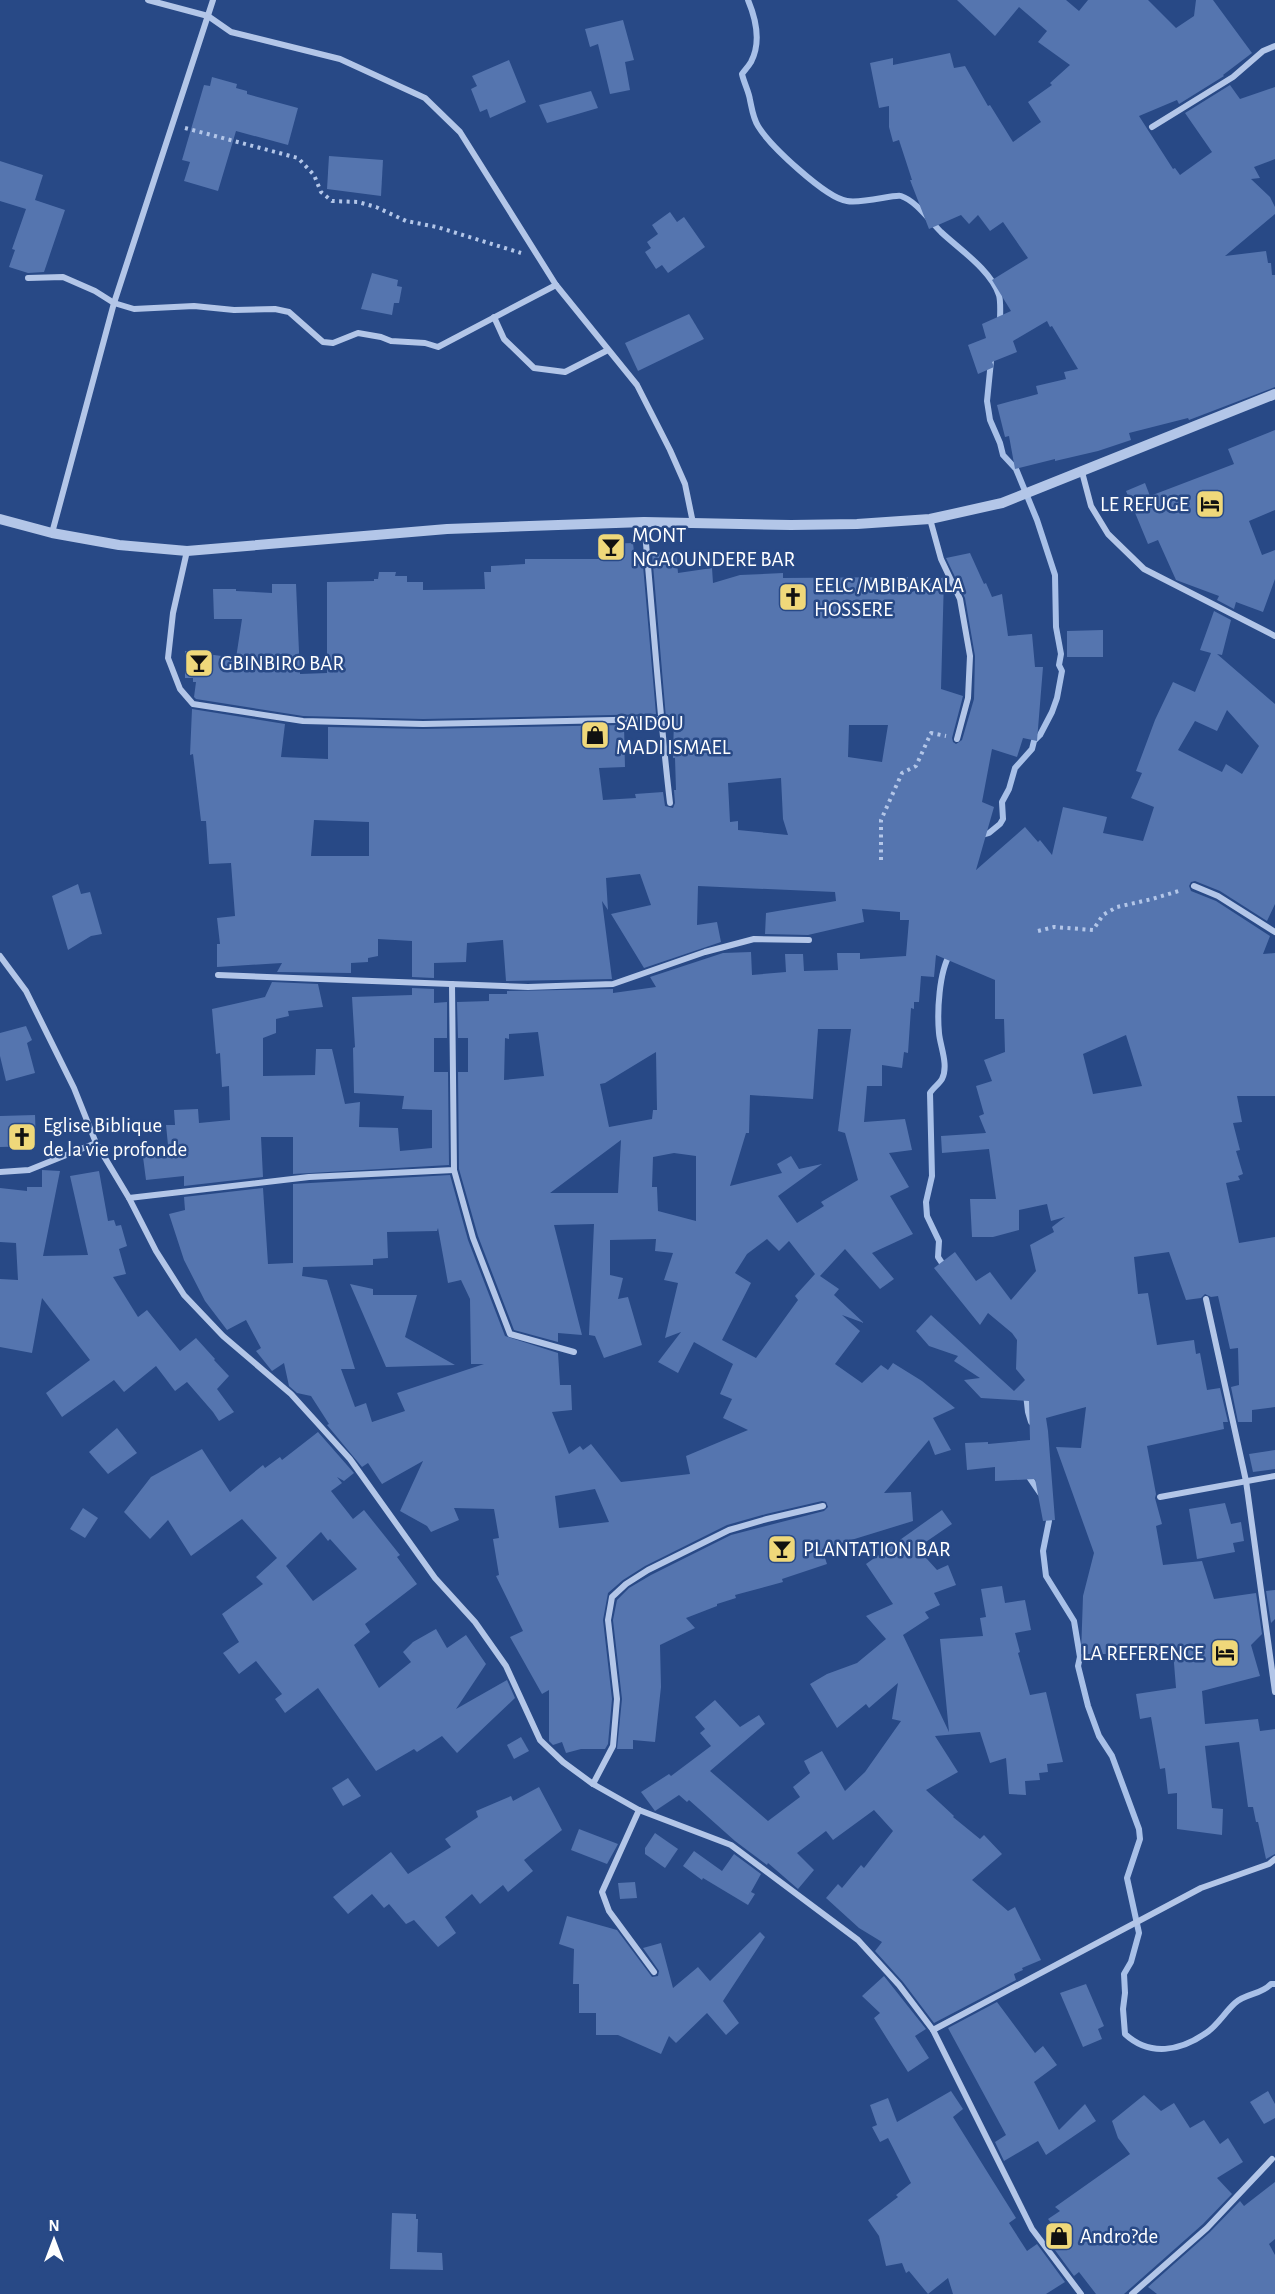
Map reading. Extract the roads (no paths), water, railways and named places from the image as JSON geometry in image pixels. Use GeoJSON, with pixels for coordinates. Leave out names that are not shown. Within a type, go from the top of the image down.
{"type":"FeatureCollection","features":[{"type":"Feature","properties":{"kind":"street"},"geometry":{"type":"LineString","coordinates":[[148,0],[208,16],[231,32],[340,59],[425,98],[460,132],[556,285],[637,385],[685,484],[693,523]]}},
{"type":"Feature","properties":{"kind":"street"},"geometry":{"type":"LineString","coordinates":[[52,534],[114,303],[213,0]]}},
{"type":"Feature","properties":{"kind":"street"},"geometry":{"type":"LineString","coordinates":[[1152,127],[1233,77],[1263,51],[1275,46]]}},
{"type":"Feature","properties":{"kind":"street"},"geometry":{"type":"LineString","coordinates":[[28,279],[63,277],[95,291],[114,303],[134,309],[194,306],[234,310],[275,309],[289,312],[323,342],[333,343],[358,333],[391,341],[438,347],[556,285]]}},
{"type":"Feature","properties":{"kind":"street"},"geometry":{"type":"LineString","coordinates":[[494,317],[504,339],[534,368],[565,372],[608,350]]}},
{"type":"Feature","properties":{"kind":"street"},"geometry":{"type":"LineString","coordinates":[[0,519],[52,534],[119,545],[187,551],[447,529],[644,522],[857,524],[930,519],[1002,503],[1275,394]]}},
{"type":"Feature","properties":{"kind":"street"},"geometry":{"type":"LineString","coordinates":[[1082,472],[1091,506],[1108,534],[1144,569],[1275,636]]}},
{"type":"Feature","properties":{"kind":"street"},"geometry":{"type":"LineString","coordinates":[[930,519],[941,559],[960,599],[970,656],[968,698],[957,739]]}},
{"type":"Feature","properties":{"kind":"street"},"geometry":{"type":"LineString","coordinates":[[644,522],[659,681],[660,719],[670,803]]}},
{"type":"Feature","properties":{"kind":"street"},"geometry":{"type":"LineString","coordinates":[[187,551],[173,614],[168,658],[180,689],[193,704],[303,721],[423,723],[660,719]]}},
{"type":"Feature","properties":{"kind":"street"},"geometry":{"type":"LineString","coordinates":[[1194,886],[1218,896],[1275,932]]}},
{"type":"Feature","properties":{"kind":"street"},"geometry":{"type":"LineString","coordinates":[[218,975],[528,987],[613,984],[705,952],[754,939],[809,940]]}},
{"type":"Feature","properties":{"kind":"street"},"geometry":{"type":"LineString","coordinates":[[0,956],[26,992],[74,1088],[96,1143],[183,1295],[223,1336],[291,1394],[350,1458],[435,1578],[475,1622],[506,1666],[540,1740],[563,1762],[593,1784],[639,1810],[731,1845],[858,1940],[898,1985],[933,2030],[1032,2229],[1081,2294]]}},
{"type":"Feature","properties":{"kind":"street"},"geometry":{"type":"LineString","coordinates":[[452,984],[454,1170],[473,1238],[510,1334],[574,1352]]}},
{"type":"Feature","properties":{"kind":"street"},"geometry":{"type":"LineString","coordinates":[[0,1172],[29,1170],[96,1143]]}},
{"type":"Feature","properties":{"kind":"street"},"geometry":{"type":"LineString","coordinates":[[129,1198],[309,1177],[454,1170]]}},
{"type":"Feature","properties":{"kind":"street"},"geometry":{"type":"LineString","coordinates":[[1206,1299],[1246,1481],[1275,1692]]}},
{"type":"Feature","properties":{"kind":"street"},"geometry":{"type":"LineString","coordinates":[[1160,1497],[1275,1476]]}},
{"type":"Feature","properties":{"kind":"street"},"geometry":{"type":"LineString","coordinates":[[593,1784],[613,1746],[617,1699],[608,1620],[612,1597],[626,1584],[648,1570],[729,1530],[823,1506]]}},
{"type":"Feature","properties":{"kind":"street"},"geometry":{"type":"LineString","coordinates":[[639,1810],[602,1892],[609,1911],[654,1972]]}},
{"type":"Feature","properties":{"kind":"street"},"geometry":{"type":"LineString","coordinates":[[933,2030],[1201,1888],[1269,1864],[1275,1859]]}},
{"type":"Feature","properties":{"kind":"street"},"geometry":{"type":"LineString","coordinates":[[1132,2294],[1207,2228],[1272,2159]]}},
{"type":"Feature","properties":{"kind":"waterway"},"geometry":{"type":"LineString","coordinates":[[748,0],[757,39],[754,55],[742,74],[755,120],[764,135],[799,170],[838,198],[853,202],[898,196],[907,198],[941,232],[974,260],[989,277],[999,295],[1000,322]]}},
{"type":"Feature","properties":{"kind":"waterway"},"geometry":{"type":"LineString","coordinates":[[979,836],[989,833],[1003,819],[1002,802],[1009,789],[1015,768],[1032,749],[1034,741],[1040,735],[1052,712],[1062,671],[1059,665],[1061,654],[1056,627],[1055,575],[1037,520],[1016,469],[1003,455],[990,420],[987,401],[991,361]]}},
{"type":"Feature","properties":{"kind":"waterway"},"geometry":{"type":"LineString","coordinates":[[946,1269],[938,1257],[939,1241],[927,1216],[926,1202],[932,1176],[930,1093],[942,1079],[945,1068],[938,1014],[943,971],[950,954]]}},
{"type":"Feature","properties":{"kind":"waterway"},"geometry":{"type":"LineString","coordinates":[[1026,1394],[1031,1422]]}},
{"type":"Feature","properties":{"kind":"waterway"},"geometry":{"type":"LineString","coordinates":[[1027,1474],[1040,1493]]}},
{"type":"Feature","properties":{"kind":"waterway"},"geometry":{"type":"LineString","coordinates":[[1048,1513],[1049,1521],[1043,1551],[1046,1576],[1074,1621],[1080,1657],[1078,1666],[1088,1706],[1099,1736],[1112,1756],[1139,1829],[1140,1839],[1127,1878],[1139,1933],[1131,1962],[1124,1974],[1125,2034],[1155,2049],[1186,2044],[1210,2030],[1239,2000],[1275,1984]]}},
{"type":"Feature","properties":{"kind":"place","name":"LE REFUGE"},"geometry":{"type":"Point","coordinates":[1210,504]}},
{"type":"Feature","properties":{"kind":"place","name":"MONT NGAOUNDERE BAR"},"geometry":{"type":"Point","coordinates":[611,547]}},
{"type":"Feature","properties":{"kind":"place","name":"EELC /MBIBAKALA HOSSERE"},"geometry":{"type":"Point","coordinates":[793,597]}},
{"type":"Feature","properties":{"kind":"place","name":"GBINBIRO BAR"},"geometry":{"type":"Point","coordinates":[199,663]}},
{"type":"Feature","properties":{"kind":"place","name":"SAIDOU MADI ISMAEL"},"geometry":{"type":"Point","coordinates":[595,735]}},
{"type":"Feature","properties":{"kind":"place","name":"Eglise Biblique de la vie profonde"},"geometry":{"type":"Point","coordinates":[22,1137]}},
{"type":"Feature","properties":{"kind":"place","name":"PLANTATION BAR"},"geometry":{"type":"Point","coordinates":[782,1549]}},
{"type":"Feature","properties":{"kind":"place","name":"LA REFERENCE"},"geometry":{"type":"Point","coordinates":[1225,1653]}},
{"type":"Feature","properties":{"kind":"place","name":"Andro?de"},"geometry":{"type":"Point","coordinates":[1059,2236]}}]}
